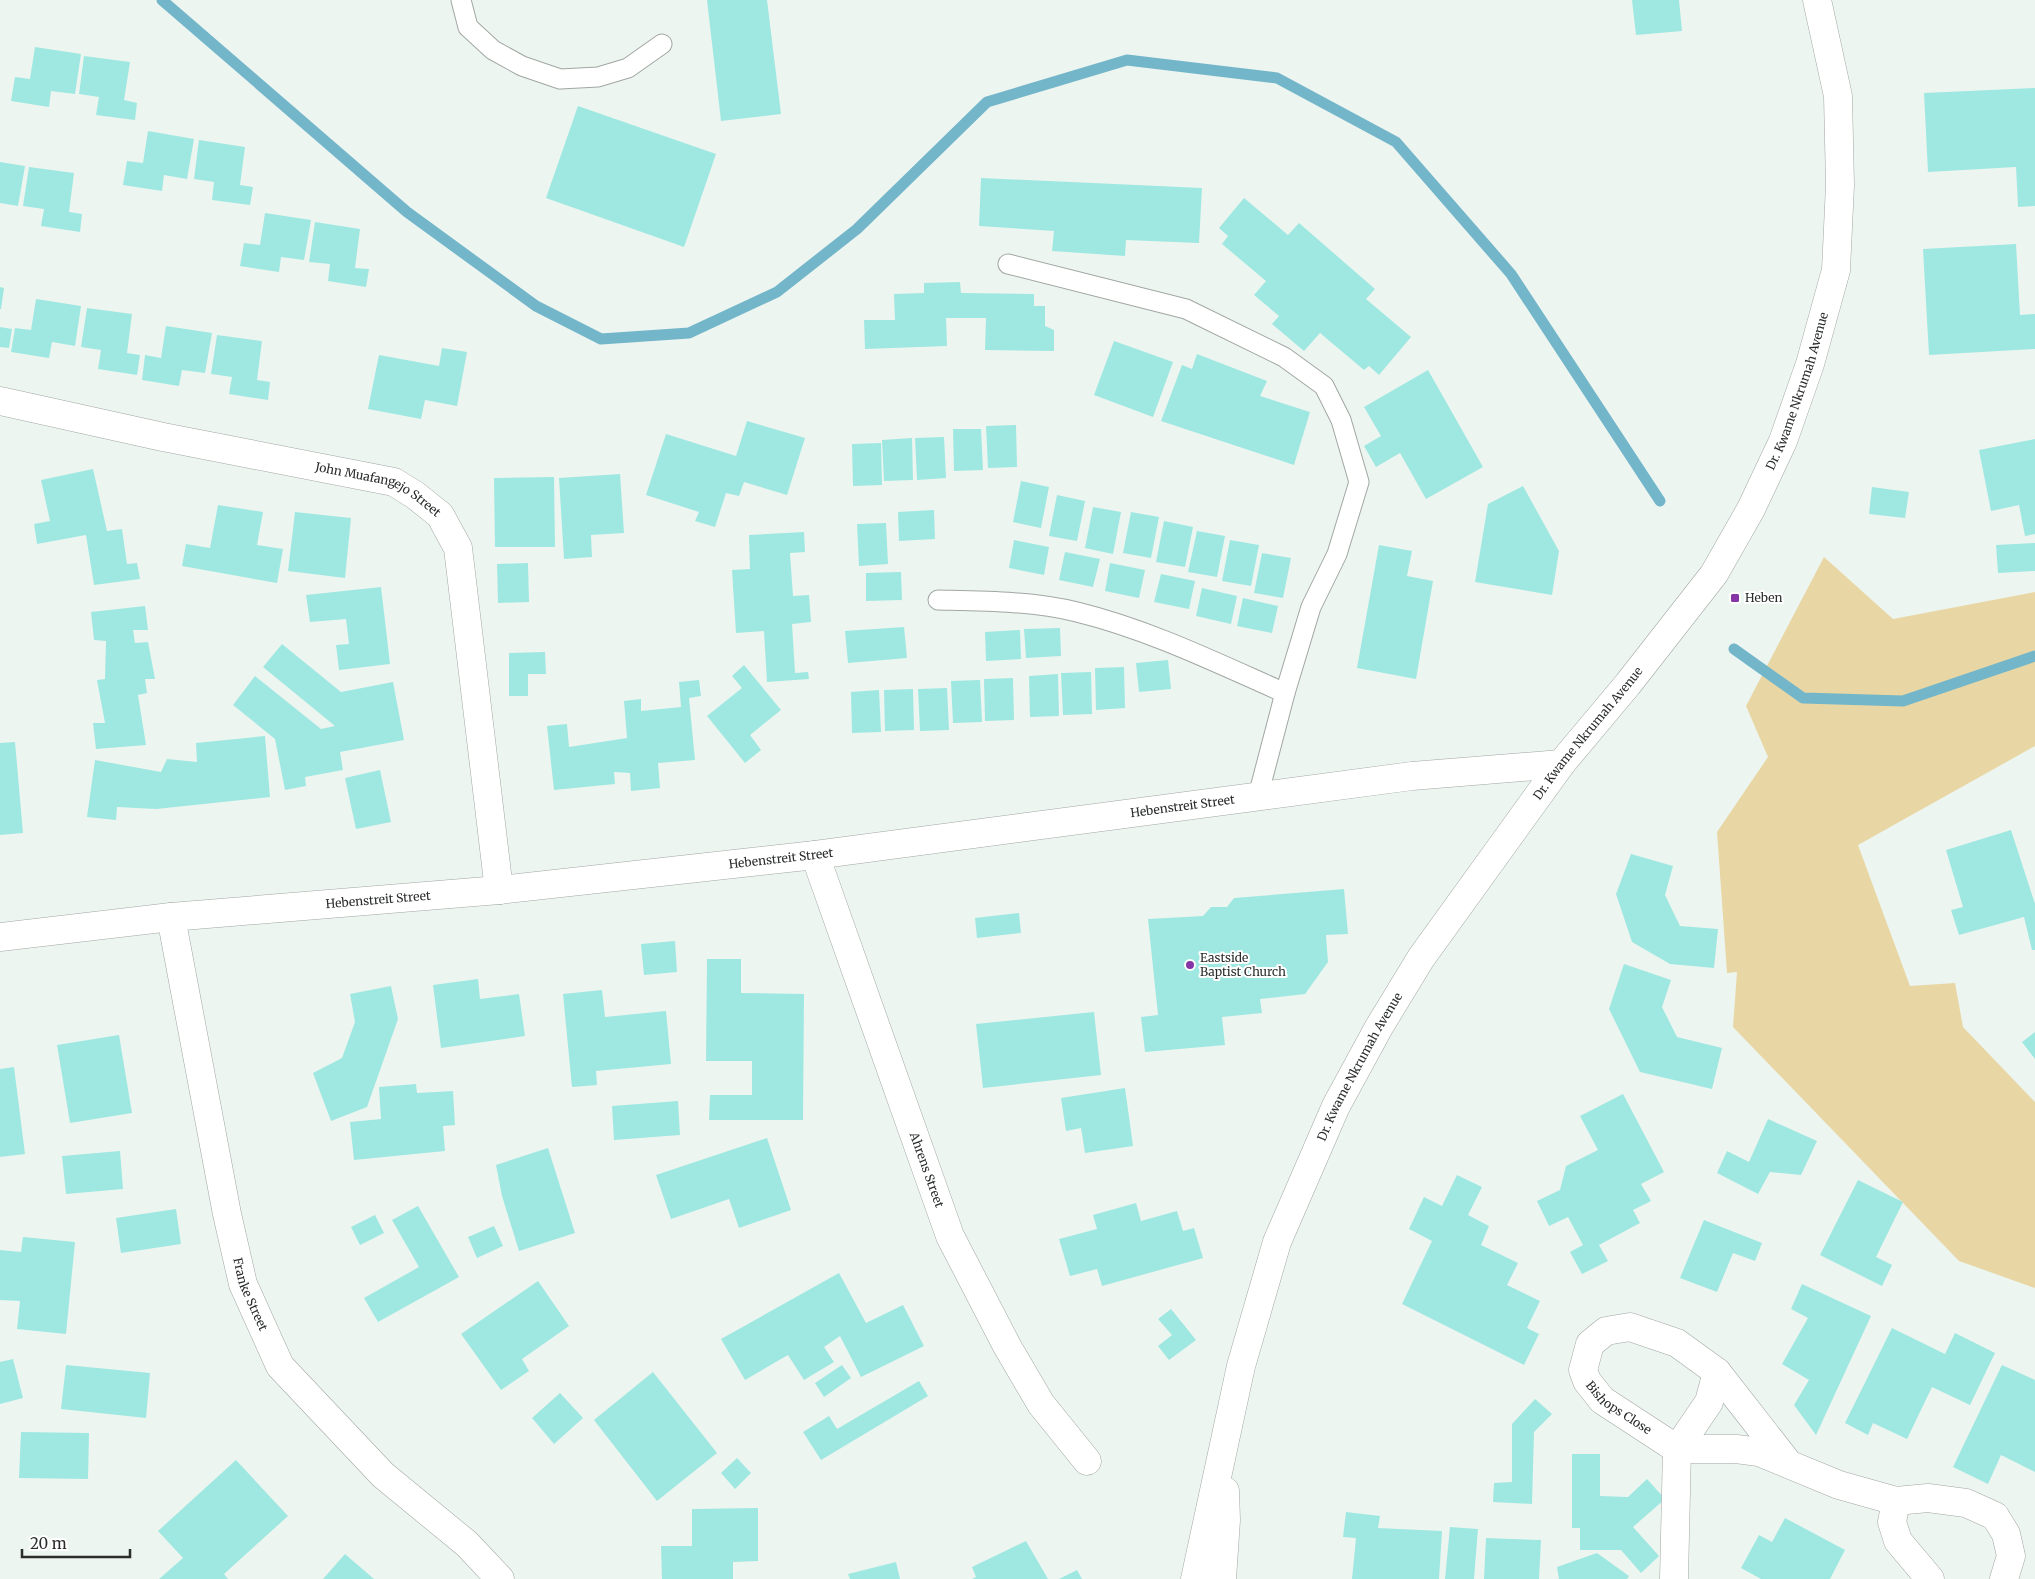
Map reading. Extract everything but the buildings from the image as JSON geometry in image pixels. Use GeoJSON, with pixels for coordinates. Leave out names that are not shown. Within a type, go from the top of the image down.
{"type":"FeatureCollection","features":[{"type":"Feature","properties":{"kind":"street","name":"Dr. Kwame Nkrumah Avenue"},"geometry":{"type":"LineString","coordinates":[[1195,1579],[1241,1366],[1277,1242],[1336,1106],[1379,1027],[1421,958],[1561,764],[1628,684],[1714,574],[1751,509],[1784,441],[1807,372],[1836,270],[1840,185],[1838,96],[1817,0]]}},
{"type":"Feature","properties":{"kind":"street","name":"John Muafangejo Street"},"geometry":{"type":"LineString","coordinates":[[0,401],[163,437],[394,482],[415,495],[440,516],[458,548],[500,890]]}},
{"type":"Feature","properties":{"kind":"street","name":"Hebenstreit Street"},"geometry":{"type":"LineString","coordinates":[[0,937],[171,917],[500,890],[815,855],[1412,776],[1561,764]]}},
{"type":"Feature","properties":{"kind":"street","name":"Ahrens Street"},"geometry":{"type":"LineString","coordinates":[[815,855],[950,1236],[1007,1346],[1041,1404],[1087,1461]]}},
{"type":"Feature","properties":{"kind":"street","name":"Franke Street"},"geometry":{"type":"LineString","coordinates":[[171,917],[227,1214],[243,1284],[280,1366],[383,1475],[467,1544],[500,1579]]}},
{"type":"Feature","properties":{"kind":"street","name":"Bishops Close"},"geometry":{"type":"LineString","coordinates":[[1677,1450],[1602,1400],[1586,1381],[1583,1370],[1590,1344],[1606,1331],[1630,1327],[1677,1343],[1717,1372],[1788,1463]]}},
{"type":"Feature","properties":{"kind":"street"},"geometry":{"type":"LineString","coordinates":[[1674,1579],[1677,1450],[1709,1402],[1717,1372]]}},
{"type":"Feature","properties":{"kind":"street","name":"Dr. Kwame Nkrumah Avenue"},"geometry":{"type":"LineString","coordinates":[[1222,1579],[1226,1520],[1224,1440]]}},
{"type":"Feature","properties":{"kind":"street"},"geometry":{"type":"LineString","coordinates":[[1677,1450],[1736,1449],[1759,1452],[1840,1485],[1896,1501],[1928,1498],[1966,1503],[1995,1516],[2006,1534],[2011,1556],[2004,1579]]}},
{"type":"Feature","properties":{"kind":"street"},"geometry":{"type":"LineString","coordinates":[[1896,1501],[1892,1522],[1898,1541],[1930,1579]]}},
{"type":"Feature","properties":{"kind":"lane"},"geometry":{"type":"LineString","coordinates":[[461,0],[468,27],[493,50],[522,66],[560,79],[598,76],[628,68],[662,44]]}},
{"type":"Feature","properties":{"kind":"lane"},"geometry":{"type":"LineString","coordinates":[[1008,264],[1186,310],[1284,357],[1324,386],[1341,420],[1359,482],[1337,554],[1312,608],[1285,694],[1258,796]]}},
{"type":"Feature","properties":{"kind":"lane"},"geometry":{"type":"LineString","coordinates":[[938,600],[1003,601],[1076,612],[1162,638],[1285,694]]}},
{"type":"Feature","properties":{"kind":"shaded area"},"geometry":{"type":"Polygon","coordinates":[[[1824,557],[1893,619],[2035,592],[2035,746],[1858,845],[1910,986],[1955,983],[1963,1027],[2035,1102],[2035,1288],[1959,1261],[1733,1027],[1737,972],[1727,973],[1717,832],[1768,757],[1746,706],[1824,557]]]}},
{"type":"Feature","properties":{"kind":"waterway"},"geometry":{"type":"LineString","coordinates":[[162,0],[407,212],[536,306],[601,339],[689,333],[777,292],[857,229],[987,102],[1127,60],[1277,78],[1396,142],[1511,274],[1660,501]]}},
{"type":"Feature","properties":{"kind":"waterway"},"geometry":{"type":"LineString","coordinates":[[1734,649],[1803,698],[1903,701],[2035,656]]}},
{"type":"Feature","properties":{"kind":"place","name":"Heben"},"geometry":{"type":"Point","coordinates":[1735,598]}},
{"type":"Feature","properties":{"kind":"place","name":"Eastside Baptist Church"},"geometry":{"type":"Point","coordinates":[1190,965]}}]}
